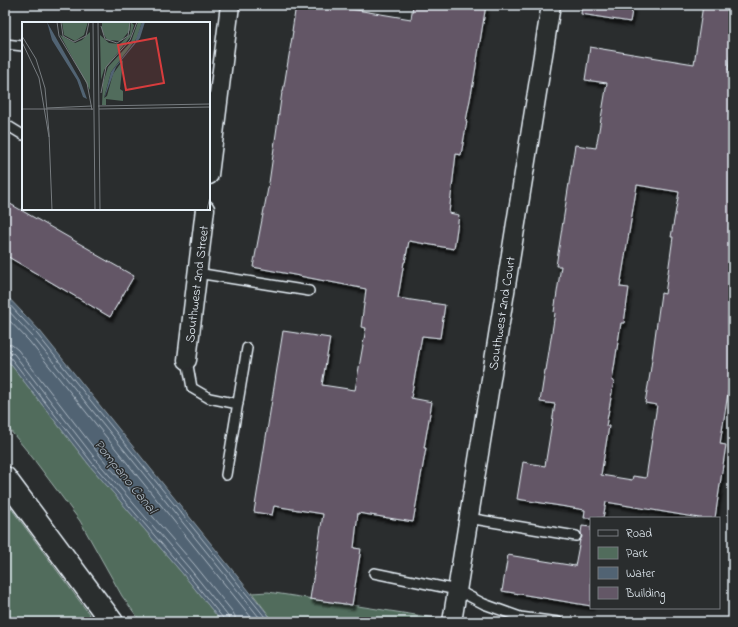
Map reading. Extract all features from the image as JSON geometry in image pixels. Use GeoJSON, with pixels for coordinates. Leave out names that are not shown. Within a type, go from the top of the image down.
{"type":"FeatureCollection","features":[{"type":"Feature","properties":{"kind":"highway"},"geometry":{"type":"LineString","coordinates":[[5,478],[112,622]]}},
{"type":"Feature","properties":{"kind":"street"},"geometry":{"type":"LineString","coordinates":[[210,167],[230,5]]}},
{"type":"Feature","properties":{"kind":"street","name":"Southwest 2nd Court"},"geometry":{"type":"LineString","coordinates":[[452,622],[551,5]]}},
{"type":"Feature","properties":{"kind":"street","name":"Southwest 2nd Street"},"geometry":{"type":"LineString","coordinates":[[187,360],[205,210]]}},
{"type":"Feature","properties":{"kind":"lane"},"geometry":{"type":"LineString","coordinates":[[5,44],[22,46]]}},
{"type":"Feature","properties":{"kind":"lane"},"geometry":{"type":"LineString","coordinates":[[5,124],[22,134]]}},
{"type":"Feature","properties":{"kind":"lane"},"geometry":{"type":"LineString","coordinates":[[197,273],[309,292]]}},
{"type":"Feature","properties":{"kind":"lane"},"geometry":{"type":"LineString","coordinates":[[226,475],[247,348]]}},
{"type":"Feature","properties":{"kind":"lane"},"geometry":{"type":"LineString","coordinates":[[187,360],[192,388],[209,398],[238,404]]}},
{"type":"Feature","properties":{"kind":"lane"},"geometry":{"type":"LineString","coordinates":[[468,518],[576,536]]}},
{"type":"Feature","properties":{"kind":"lane"},"geometry":{"type":"LineString","coordinates":[[374,573],[457,590],[484,604],[520,617],[558,622]]}},
{"type":"Feature","properties":{"kind":"green space"},"geometry":{"type":"Polygon","coordinates":[[[5,357],[90,466],[222,622],[141,622],[122,596],[80,521],[5,424],[5,357]]]}},
{"type":"Feature","properties":{"kind":"green space"},"geometry":{"type":"Polygon","coordinates":[[[5,500],[95,622],[5,622],[5,500]]]}},
{"type":"Feature","properties":{"kind":"green space"},"geometry":{"type":"Polygon","coordinates":[[[268,592],[435,618],[435,622],[274,622],[252,593],[268,592]]]}},
{"type":"Feature","properties":{"kind":"water","name":"Pompano Canal"},"geometry":{"type":"Polygon","coordinates":[[[5,294],[40,331],[274,622],[222,622],[90,466],[5,357],[5,294]]]}},
{"type":"Feature","properties":{"kind":"building"},"geometry":{"type":"Polygon","coordinates":[[[296,5],[326,5],[411,19],[413,5],[486,5],[461,155],[456,154],[449,213],[459,215],[454,249],[409,241],[398,298],[445,305],[440,338],[422,336],[411,398],[432,402],[424,448],[426,448],[413,522],[358,513],[354,548],[361,549],[352,605],[310,599],[323,514],[274,506],[272,515],[254,512],[283,331],[330,338],[322,385],[355,390],[366,328],[361,327],[366,289],[253,267],[269,183],[296,5]]]}},
{"type":"Feature","properties":{"kind":"building"},"geometry":{"type":"Polygon","coordinates":[[[582,5],[633,5],[630,22],[581,14],[582,5]]]}},
{"type":"Feature","properties":{"kind":"building"},"geometry":{"type":"Polygon","coordinates":[[[703,5],[733,5],[733,36],[728,70],[733,70],[733,387],[729,387],[720,444],[726,445],[715,517],[693,517],[606,502],[603,517],[584,518],[585,510],[517,499],[523,462],[545,466],[555,404],[540,402],[555,313],[561,266],[556,266],[575,145],[596,148],[607,83],[585,80],[590,47],[694,64],[703,5]],[[637,185],[620,287],[629,288],[624,323],[621,323],[612,381],[614,381],[606,426],[609,426],[601,475],[632,480],[633,476],[646,478],[657,405],[645,403],[661,293],[665,294],[673,237],[671,237],[679,192],[637,185]]]}},
{"type":"Feature","properties":{"kind":"building"},"geometry":{"type":"Polygon","coordinates":[[[5,201],[134,276],[110,317],[5,255],[5,201]]]}},
{"type":"Feature","properties":{"kind":"building"},"geometry":{"type":"Polygon","coordinates":[[[582,526],[590,527],[590,606],[502,591],[508,555],[575,566],[580,540],[582,537],[582,526]]]}}]}
